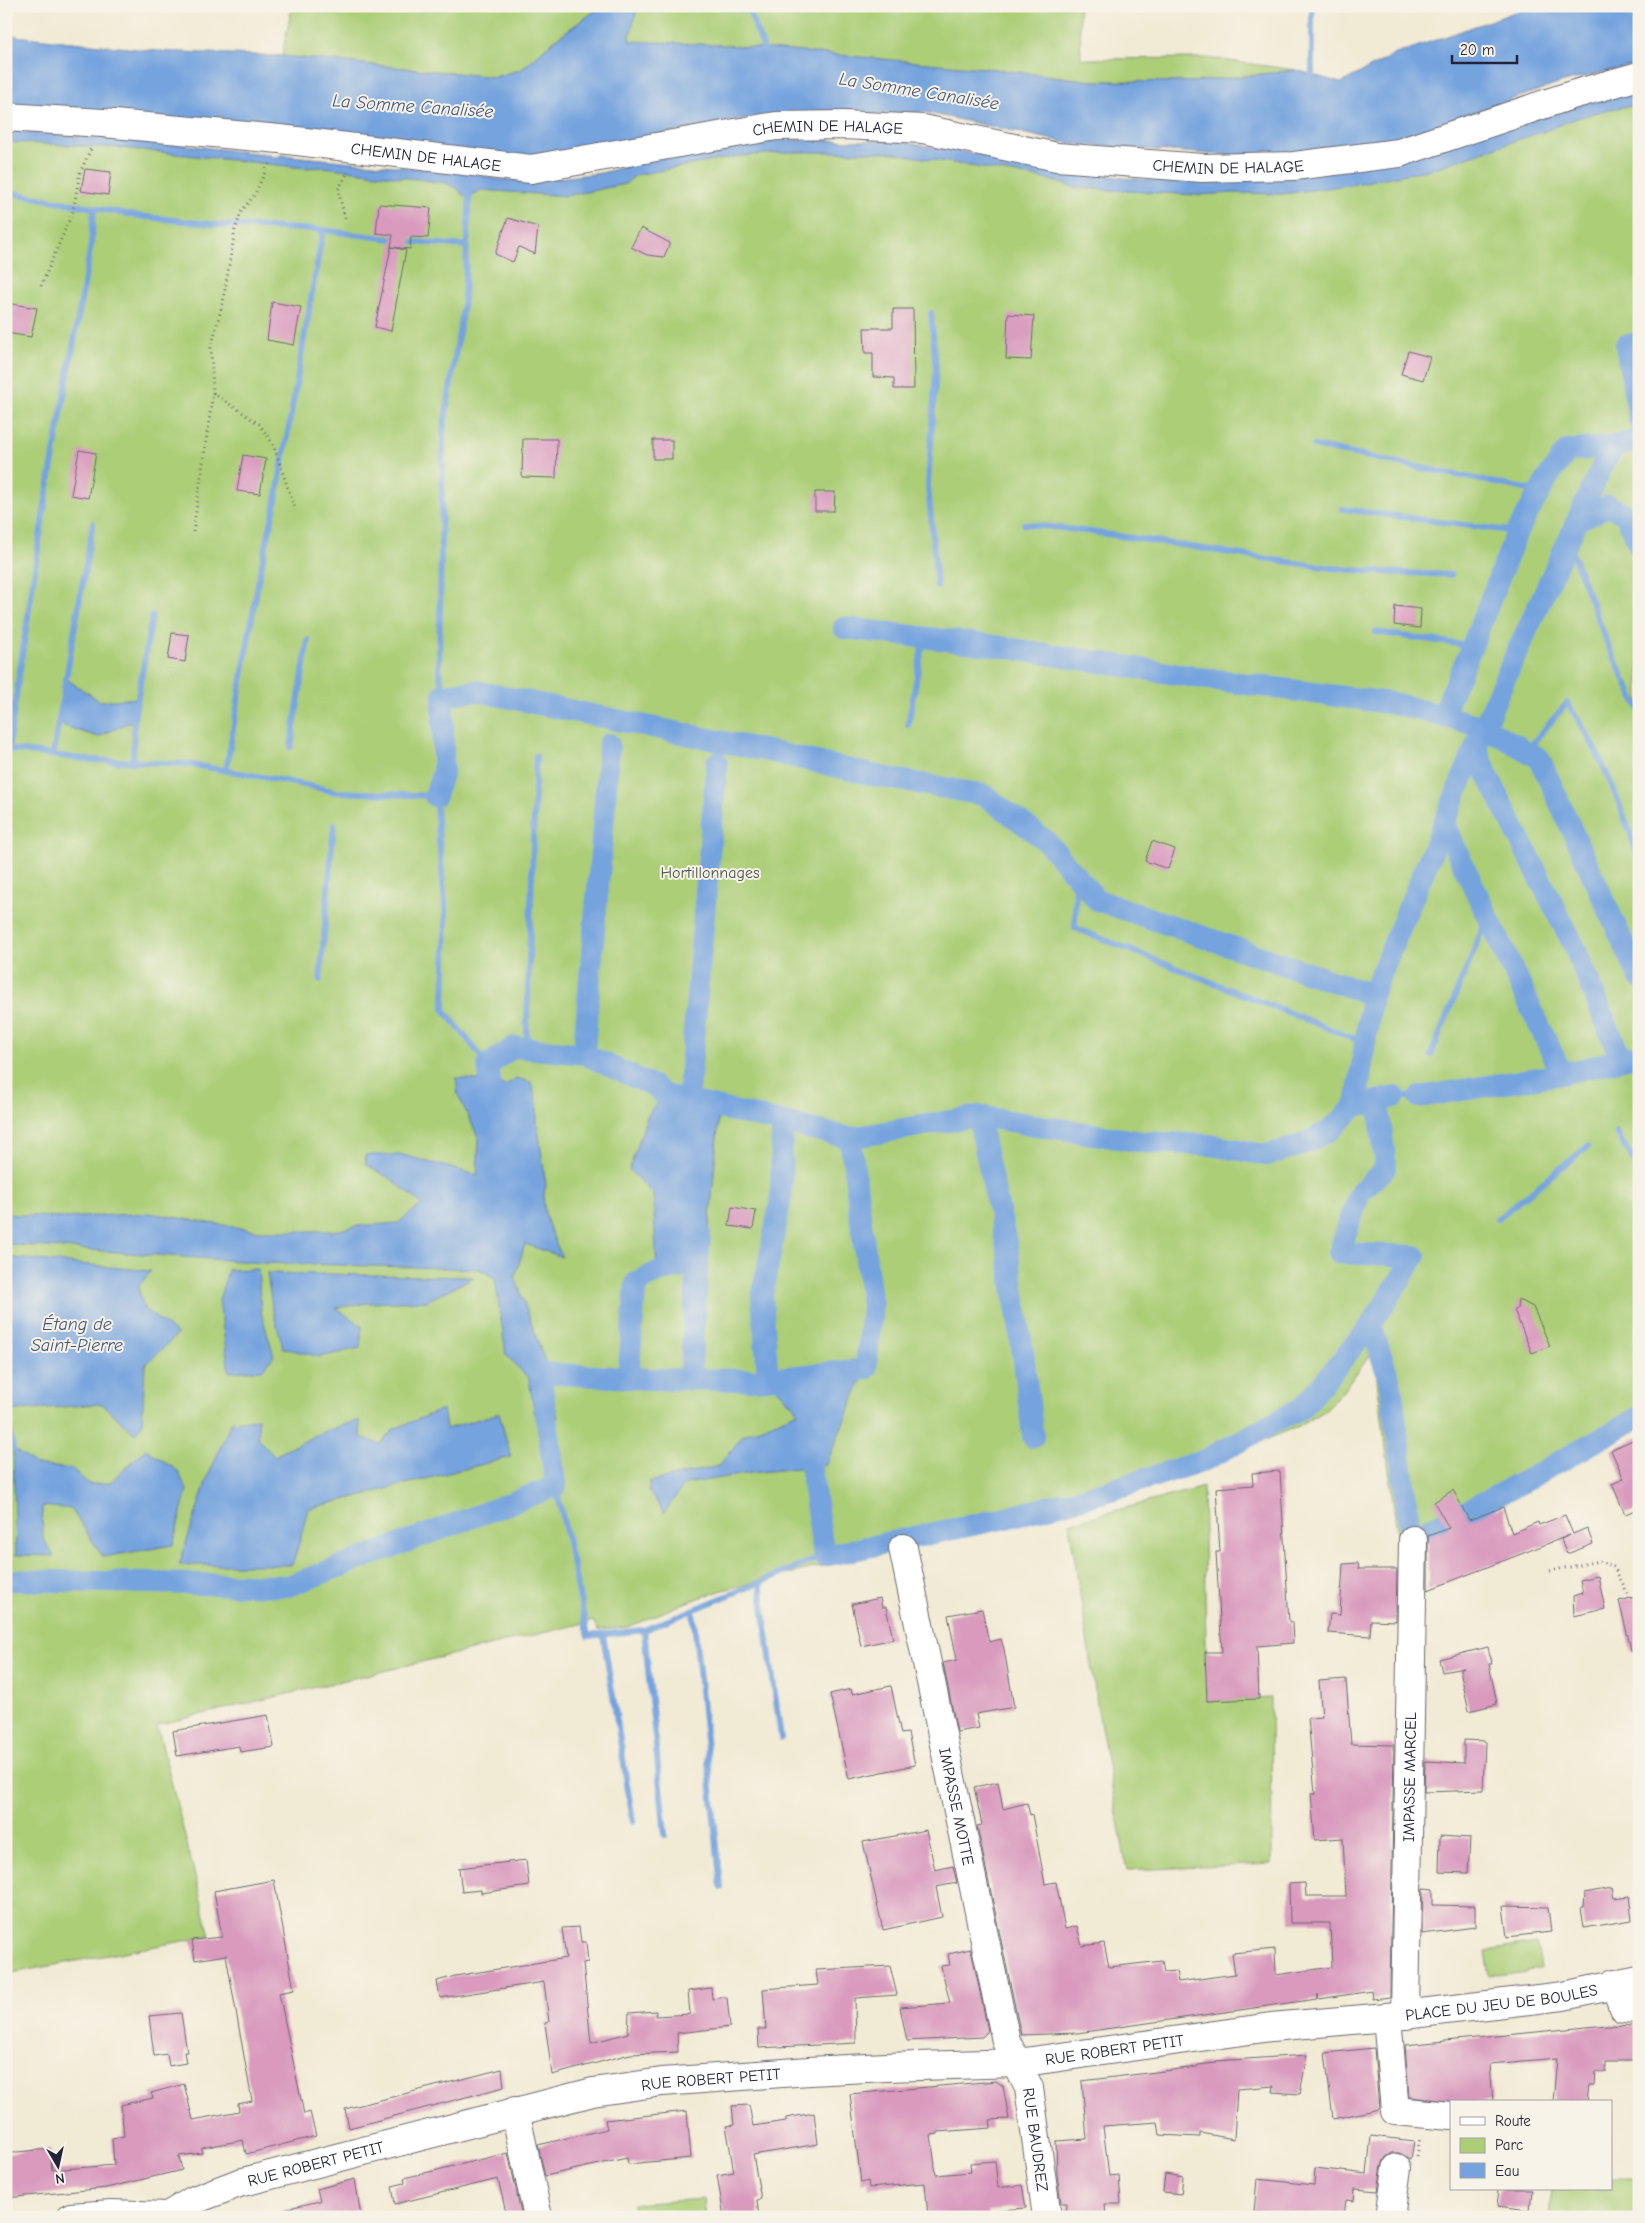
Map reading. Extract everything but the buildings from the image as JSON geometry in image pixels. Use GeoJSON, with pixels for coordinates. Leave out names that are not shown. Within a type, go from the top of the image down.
{"type":"FeatureCollection","features":[{"type":"Feature","properties":{"kind":"street","name":"CHEMIN DE HALAGE"},"geometry":{"type":"LineString","coordinates":[[6,117],[280,139],[531,169],[776,126],[844,125],[923,129],[1058,158],[1202,168],[1294,166],[1399,153],[1572,95],[1639,76]]}},
{"type":"Feature","properties":{"kind":"street","name":"IMPASSE MARCEL"},"geometry":{"type":"LineString","coordinates":[[1396,2016],[1413,1540]]}},
{"type":"Feature","properties":{"kind":"street","name":"IMPASSE MOTTE"},"geometry":{"type":"LineString","coordinates":[[903,1548],[1006,2041],[1018,2063]]}},
{"type":"Feature","properties":{"kind":"street","name":"PLACE DU JEU DE BOULES"},"geometry":{"type":"LineString","coordinates":[[1271,2027],[1396,2016],[1563,1996],[1627,1982]]}},
{"type":"Feature","properties":{"kind":"street"},"geometry":{"type":"LineString","coordinates":[[1627,1982],[1623,2008],[1639,2009]]}},
{"type":"Feature","properties":{"kind":"street","name":"PLACE DU JEU DE BOULES"},"geometry":{"type":"LineString","coordinates":[[1396,2016],[1395,2111],[1450,2116]]}},
{"type":"Feature","properties":{"kind":"street","name":"RUE ROBERT PETIT"},"geometry":{"type":"LineString","coordinates":[[166,2216],[194,2200],[239,2183],[592,2092],[662,2082],[886,2067],[1018,2063],[1271,2027]]}},
{"type":"Feature","properties":{"kind":"street","name":"RUE BAUDREZ"},"geometry":{"type":"LineString","coordinates":[[1018,2063],[1030,2088],[1047,2217]]}},
{"type":"Feature","properties":{"kind":"street"},"geometry":{"type":"LineString","coordinates":[[515,2111],[538,2217]]}},
{"type":"Feature","properties":{"kind":"street"},"geometry":{"type":"LineString","coordinates":[[1390,2217],[1397,2168]]}},
{"type":"Feature","properties":{"kind":"street"},"geometry":{"type":"LineString","coordinates":[[71,2217],[111,2214],[166,2216]]}},
{"type":"Feature","properties":{"kind":"path"},"geometry":{"type":"LineString","coordinates":[[41,286],[73,211],[78,193],[80,173],[87,156]]}},
{"type":"Feature","properties":{"kind":"path"},"geometry":{"type":"LineString","coordinates":[[193,532],[213,393],[211,348],[223,301],[235,230],[238,218],[255,194],[268,166]]}},
{"type":"Feature","properties":{"kind":"path"},"geometry":{"type":"LineString","coordinates":[[345,178],[338,190],[345,218]]}},
{"type":"Feature","properties":{"kind":"path"},"geometry":{"type":"LineString","coordinates":[[213,393],[259,424],[273,444],[295,509]]}},
{"type":"Feature","properties":{"kind":"path"},"geometry":{"type":"LineString","coordinates":[[1550,1571],[1599,1561],[1614,1567],[1630,1598]]}},
{"type":"Feature","properties":{"kind":"path"},"geometry":{"type":"LineString","coordinates":[[1397,2168],[1415,2166],[1424,2114]]}},
{"type":"Feature","properties":{"kind":"green space"},"geometry":{"type":"Polygon","coordinates":[[[292,6],[602,6],[557,38],[522,69],[495,77],[282,56],[292,6]]]}},
{"type":"Feature","properties":{"kind":"green space"},"geometry":{"type":"Polygon","coordinates":[[[628,6],[1079,6],[1081,59],[1207,58],[1296,70],[1193,82],[1093,81],[994,69],[628,41],[637,8],[628,6]]]}},
{"type":"Feature","properties":{"kind":"green space","name":"Hortillonnages"},"geometry":{"type":"Polygon","coordinates":[[[1639,98],[1639,1426],[1492,1510],[1431,1537],[1399,1548],[1375,1364],[1371,1354],[1340,1395],[1323,1412],[1297,1427],[1214,1461],[1103,1494],[889,1550],[723,1590],[687,1602],[628,1627],[598,1630],[593,1621],[157,1725],[210,1936],[6,1974],[6,139],[118,145],[546,189],[703,151],[911,144],[1083,177],[1193,186],[1639,98]]]}},
{"type":"Feature","properties":{"kind":"green space"},"geometry":{"type":"Polygon","coordinates":[[[1203,1487],[1207,1701],[1271,1698],[1272,1864],[1127,1870],[1098,1710],[1069,1523],[1203,1487]]]}},
{"type":"Feature","properties":{"kind":"green space"},"geometry":{"type":"Polygon","coordinates":[[[1537,1943],[1541,1969],[1490,1976],[1486,1951],[1537,1943]]]}},
{"type":"Feature","properties":{"kind":"green space"},"geometry":{"type":"Polygon","coordinates":[[[1612,2178],[1639,2178],[1639,2217],[1548,2217],[1551,2190],[1612,2190],[1612,2178]]]}},
{"type":"Feature","properties":{"kind":"green space"},"geometry":{"type":"Polygon","coordinates":[[[704,2199],[706,2217],[635,2217],[633,2204],[704,2199]]]}},
{"type":"Feature","properties":{"kind":"water","name":"La Somme Canalisée"},"geometry":{"type":"Polygon","coordinates":[[[602,6],[637,8],[629,41],[726,45],[994,69],[1093,81],[1193,82],[1296,70],[1341,83],[1396,54],[1532,6],[1639,6],[1639,64],[1567,81],[1395,138],[1253,157],[1073,144],[924,112],[737,120],[527,160],[6,107],[6,35],[157,51],[282,56],[495,77],[522,69],[557,38],[602,6]]]}},
{"type":"Feature","properties":{"kind":"water"},"geometry":{"type":"Polygon","coordinates":[[[1639,91],[1639,105],[1609,109],[1574,119],[1432,169],[1355,184],[1283,194],[1236,193],[1196,195],[1077,188],[1046,179],[888,152],[793,152],[740,156],[636,175],[625,184],[566,196],[481,190],[471,196],[464,196],[458,189],[446,183],[324,167],[305,168],[122,148],[6,142],[6,131],[152,141],[271,155],[270,157],[281,155],[477,174],[496,179],[533,181],[601,173],[655,159],[740,144],[792,140],[895,141],[1124,178],[1174,182],[1253,180],[1639,91]]]}},
{"type":"Feature","properties":{"kind":"water"},"geometry":{"type":"Polygon","coordinates":[[[66,679],[100,701],[138,698],[134,720],[98,737],[58,724],[66,679]]]}},
{"type":"Feature","properties":{"kind":"water"},"geometry":{"type":"Polygon","coordinates":[[[456,1078],[496,1082],[506,1086],[516,1078],[531,1082],[537,1102],[537,1121],[546,1186],[544,1195],[545,1213],[562,1257],[525,1244],[515,1277],[547,1367],[558,1418],[536,1423],[529,1379],[506,1355],[495,1278],[479,1269],[265,1263],[6,1244],[6,1214],[63,1218],[149,1213],[260,1231],[334,1231],[357,1226],[398,1223],[422,1204],[391,1179],[366,1165],[365,1155],[403,1155],[477,1175],[479,1139],[458,1095],[456,1078]]]}},
{"type":"Feature","properties":{"kind":"water"},"geometry":{"type":"Polygon","coordinates":[[[664,1095],[709,1107],[719,1115],[706,1267],[698,1264],[657,1272],[653,1194],[629,1170],[648,1114],[664,1095]]]}},
{"type":"Feature","properties":{"kind":"water","name":"Étang de Saint-Pierre"},"geometry":{"type":"Polygon","coordinates":[[[6,1257],[151,1271],[138,1287],[144,1309],[178,1334],[145,1365],[142,1425],[135,1434],[102,1404],[6,1411],[6,1257]]]}},
{"type":"Feature","properties":{"kind":"water"},"geometry":{"type":"Polygon","coordinates":[[[258,1269],[261,1312],[274,1356],[262,1370],[229,1372],[219,1300],[228,1270],[258,1269]]]}},
{"type":"Feature","properties":{"kind":"water"},"geometry":{"type":"Polygon","coordinates":[[[267,1273],[474,1277],[427,1301],[368,1303],[336,1308],[362,1326],[360,1348],[320,1357],[283,1348],[272,1307],[267,1273]]]}},
{"type":"Feature","properties":{"kind":"water"},"geometry":{"type":"Polygon","coordinates":[[[866,1369],[826,1465],[751,1473],[685,1484],[664,1513],[649,1490],[649,1482],[719,1466],[743,1435],[798,1412],[768,1378],[866,1369]]]}},
{"type":"Feature","properties":{"kind":"water"},"geometry":{"type":"Polygon","coordinates":[[[443,1409],[446,1429],[499,1413],[511,1457],[308,1509],[292,1565],[179,1565],[208,1476],[231,1422],[258,1419],[259,1440],[274,1456],[322,1432],[359,1420],[361,1437],[380,1444],[394,1429],[443,1409]]]}},
{"type":"Feature","properties":{"kind":"water"},"geometry":{"type":"Polygon","coordinates":[[[13,1448],[36,1465],[72,1469],[89,1484],[109,1483],[146,1449],[178,1471],[187,1490],[173,1545],[103,1557],[71,1509],[42,1506],[43,1538],[54,1556],[16,1555],[13,1448]]]}},
{"type":"Feature","properties":{"kind":"waterway"},"geometry":{"type":"LineString","coordinates":[[718,6],[749,11],[772,7],[883,8],[894,6]]}},
{"type":"Feature","properties":{"kind":"waterway"},"geometry":{"type":"LineString","coordinates":[[1312,6],[1312,82]]}},
{"type":"Feature","properties":{"kind":"waterway"},"geometry":{"type":"LineString","coordinates":[[749,11],[766,54]]}},
{"type":"Feature","properties":{"kind":"waterway"},"geometry":{"type":"LineString","coordinates":[[443,695],[439,669],[443,433],[464,300],[470,189]]}},
{"type":"Feature","properties":{"kind":"waterway"},"geometry":{"type":"LineString","coordinates":[[6,192],[138,216],[219,225],[323,230],[397,240]]}},
{"type":"Feature","properties":{"kind":"waterway"},"geometry":{"type":"LineString","coordinates":[[8,749],[43,516],[91,245],[94,209]]}},
{"type":"Feature","properties":{"kind":"waterway"},"geometry":{"type":"LineString","coordinates":[[226,771],[259,577],[275,506],[323,230]]}},
{"type":"Feature","properties":{"kind":"waterway"},"geometry":{"type":"LineString","coordinates":[[414,242],[466,246]]}},
{"type":"Feature","properties":{"kind":"waterway"},"geometry":{"type":"LineString","coordinates":[[931,313],[936,369],[928,485],[937,586]]}},
{"type":"Feature","properties":{"kind":"waterway"},"geometry":{"type":"LineString","coordinates":[[1639,343],[1626,345],[1639,419]]}},
{"type":"Feature","properties":{"kind":"waterway"},"geometry":{"type":"LineString","coordinates":[[1395,1097],[1356,1106],[1372,995],[1500,689],[1605,460],[1615,446],[1639,440]]}},
{"type":"Feature","properties":{"kind":"waterway"},"geometry":{"type":"LineString","coordinates":[[1314,446],[1540,492]]}},
{"type":"Feature","properties":{"kind":"waterway"},"geometry":{"type":"LineString","coordinates":[[1442,716],[1517,532],[1549,476],[1567,451],[1615,446]]}},
{"type":"Feature","properties":{"kind":"waterway"},"geometry":{"type":"LineString","coordinates":[[1578,520],[1609,506],[1632,518],[1639,517]]}},
{"type":"Feature","properties":{"kind":"waterway"},"geometry":{"type":"LineString","coordinates":[[1342,509],[1517,532]]}},
{"type":"Feature","properties":{"kind":"waterway"},"geometry":{"type":"LineString","coordinates":[[1632,518],[1629,524],[1639,545]]}},
{"type":"Feature","properties":{"kind":"waterway"},"geometry":{"type":"LineString","coordinates":[[53,754],[93,523]]}},
{"type":"Feature","properties":{"kind":"waterway"},"geometry":{"type":"LineString","coordinates":[[1024,524],[1102,533],[1333,568],[1451,575]]}},
{"type":"Feature","properties":{"kind":"waterway"},"geometry":{"type":"LineString","coordinates":[[1568,542],[1608,645],[1639,709]]}},
{"type":"Feature","properties":{"kind":"waterway"},"geometry":{"type":"LineString","coordinates":[[133,762],[134,720],[152,616]]}},
{"type":"Feature","properties":{"kind":"waterway"},"geometry":{"type":"LineString","coordinates":[[844,628],[989,645],[1201,678],[1397,704],[1484,727],[1539,758],[1639,977]]}},
{"type":"Feature","properties":{"kind":"waterway"},"geometry":{"type":"LineString","coordinates":[[1375,632],[1472,646]]}},
{"type":"Feature","properties":{"kind":"waterway"},"geometry":{"type":"LineString","coordinates":[[908,725],[924,637]]}},
{"type":"Feature","properties":{"kind":"waterway"},"geometry":{"type":"LineString","coordinates":[[291,747],[308,640]]}},
{"type":"Feature","properties":{"kind":"waterway"},"geometry":{"type":"LineString","coordinates":[[435,796],[443,772],[443,695],[476,691],[768,751],[882,777],[984,795],[1045,840],[1097,900],[1372,995]]}},
{"type":"Feature","properties":{"kind":"waterway"},"geometry":{"type":"LineString","coordinates":[[1526,751],[1567,703],[1600,758],[1625,818],[1639,859]]}},
{"type":"Feature","properties":{"kind":"waterway"},"geometry":{"type":"LineString","coordinates":[[584,1054],[609,744]]}},
{"type":"Feature","properties":{"kind":"waterway"},"geometry":{"type":"LineString","coordinates":[[1476,746],[1487,774],[1574,946],[1621,1059]]}},
{"type":"Feature","properties":{"kind":"waterway"},"geometry":{"type":"LineString","coordinates":[[6,749],[91,760],[188,764],[337,792],[435,796],[446,915],[444,1010],[488,1065]]}},
{"type":"Feature","properties":{"kind":"waterway"},"geometry":{"type":"LineString","coordinates":[[526,1048],[536,756]]}},
{"type":"Feature","properties":{"kind":"waterway"},"geometry":{"type":"LineString","coordinates":[[688,1101],[717,763]]}},
{"type":"Feature","properties":{"kind":"waterway"},"geometry":{"type":"LineString","coordinates":[[320,980],[334,824]]}},
{"type":"Feature","properties":{"kind":"waterway"},"geometry":{"type":"LineString","coordinates":[[1444,824],[1562,1074]]}},
{"type":"Feature","properties":{"kind":"waterway"},"geometry":{"type":"LineString","coordinates":[[1076,876],[1075,928],[1365,1043]]}},
{"type":"Feature","properties":{"kind":"waterway"},"geometry":{"type":"LineString","coordinates":[[1431,1055],[1488,916]]}},
{"type":"Feature","properties":{"kind":"waterway"},"geometry":{"type":"LineString","coordinates":[[494,1112],[488,1065],[514,1047],[584,1054],[653,1086],[664,1095],[850,1138]]}},
{"type":"Feature","properties":{"kind":"waterway"},"geometry":{"type":"LineString","coordinates":[[1419,1097],[1562,1074],[1639,1055]]}},
{"type":"Feature","properties":{"kind":"waterway"},"geometry":{"type":"LineString","coordinates":[[1395,1097],[1419,1097]]}},
{"type":"Feature","properties":{"kind":"waterway"},"geometry":{"type":"LineString","coordinates":[[806,1438],[824,1556],[1006,1518],[1101,1493],[1205,1460],[1303,1407],[1371,1325],[1415,1256],[1339,1253],[1360,1192],[1386,1168],[1378,1101]]}},
{"type":"Feature","properties":{"kind":"waterway"},"geometry":{"type":"LineString","coordinates":[[6,1580],[288,1586],[556,1486],[540,1373],[649,1379],[757,1380],[866,1369],[872,1306],[850,1138],[978,1116],[1142,1142],[1210,1145],[1266,1155],[1299,1146],[1329,1131],[1356,1106]]}},
{"type":"Feature","properties":{"kind":"waterway"},"geometry":{"type":"LineString","coordinates":[[978,1116],[1007,1247],[1033,1437]]}},
{"type":"Feature","properties":{"kind":"waterway"},"geometry":{"type":"LineString","coordinates":[[768,1378],[762,1297],[781,1198],[782,1123]]}},
{"type":"Feature","properties":{"kind":"waterway"},"geometry":{"type":"LineString","coordinates":[[1616,1132],[1639,1169]]}},
{"type":"Feature","properties":{"kind":"waterway"},"geometry":{"type":"LineString","coordinates":[[1497,1219],[1588,1146]]}},
{"type":"Feature","properties":{"kind":"waterway"},"geometry":{"type":"LineString","coordinates":[[690,1379],[700,1233]]}},
{"type":"Feature","properties":{"kind":"waterway"},"geometry":{"type":"LineString","coordinates":[[628,1378],[636,1283],[657,1272],[698,1264]]}},
{"type":"Feature","properties":{"kind":"waterway"},"geometry":{"type":"LineString","coordinates":[[1371,1325],[1391,1385],[1410,1531],[1414,1535],[1500,1494],[1639,1417]]}},
{"type":"Feature","properties":{"kind":"waterway"},"geometry":{"type":"LineString","coordinates":[[6,1411],[13,1448]]}},
{"type":"Feature","properties":{"kind":"waterway"},"geometry":{"type":"LineString","coordinates":[[556,1486],[588,1636],[644,1630],[824,1556]]}},
{"type":"Feature","properties":{"kind":"waterway"},"geometry":{"type":"LineString","coordinates":[[760,1583],[781,1738]]}},
{"type":"Feature","properties":{"kind":"waterway"},"geometry":{"type":"LineString","coordinates":[[693,1611],[721,1887]]}},
{"type":"Feature","properties":{"kind":"waterway"},"geometry":{"type":"LineString","coordinates":[[644,1630],[665,1835]]}},
{"type":"Feature","properties":{"kind":"waterway"},"geometry":{"type":"LineString","coordinates":[[603,1634],[633,1821]]}}]}
